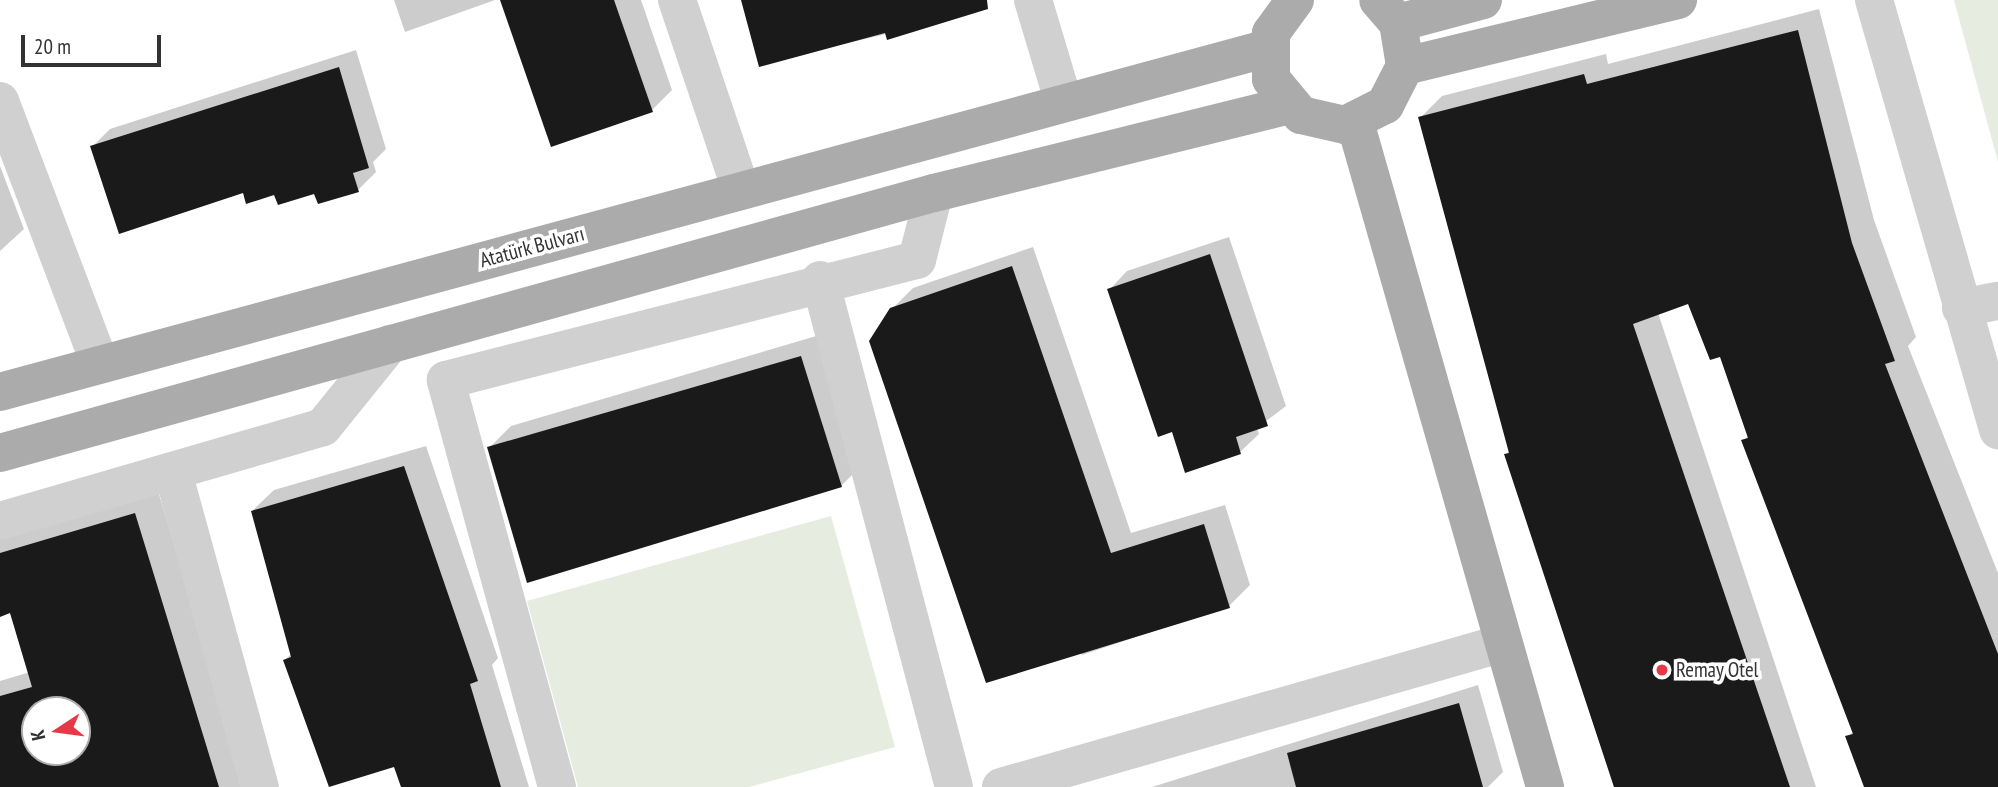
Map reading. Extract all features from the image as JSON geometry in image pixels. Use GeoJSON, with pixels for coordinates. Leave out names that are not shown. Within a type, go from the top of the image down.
{"type":"FeatureCollection","features":[{"type":"Feature","properties":{"kind":"main road"},"geometry":{"type":"LineString","coordinates":[[1295,0],[1282,12],[1269,48],[1271,79],[1290,105],[1324,124],[1355,122],[1385,105],[1405,66],[1388,11],[1483,0]]}},
{"type":"Feature","properties":{"kind":"main road"},"geometry":{"type":"LineString","coordinates":[[1405,66],[1678,0]]}},
{"type":"Feature","properties":{"kind":"main road","name":"Atatürk Bulvarı"},"geometry":{"type":"LineString","coordinates":[[0,392],[1063,100],[1269,48]]}},
{"type":"Feature","properties":{"kind":"main road"},"geometry":{"type":"LineString","coordinates":[[0,453],[934,193],[1290,105]]}},
{"type":"Feature","properties":{"kind":"main road"},"geometry":{"type":"LineString","coordinates":[[1355,122],[1500,643],[1545,787]]}},
{"type":"Feature","properties":{"kind":"street"},"geometry":{"type":"LineString","coordinates":[[677,0],[741,190]]}},
{"type":"Feature","properties":{"kind":"street"},"geometry":{"type":"LineString","coordinates":[[1033,0],[1063,100]]}},
{"type":"Feature","properties":{"kind":"street"},"geometry":{"type":"LineString","coordinates":[[1874,0],[1998,430]]}},
{"type":"Feature","properties":{"kind":"street"},"geometry":{"type":"LineString","coordinates":[[0,101],[100,363]]}},
{"type":"Feature","properties":{"kind":"street"},"geometry":{"type":"LineString","coordinates":[[557,787],[446,380],[820,280],[917,260],[934,193]]}},
{"type":"Feature","properties":{"kind":"street"},"geometry":{"type":"LineString","coordinates":[[820,280],[954,787]]}},
{"type":"Feature","properties":{"kind":"street"},"geometry":{"type":"LineString","coordinates":[[1961,308],[1998,300]]}},
{"type":"Feature","properties":{"kind":"street"},"geometry":{"type":"LineString","coordinates":[[0,521],[323,427],[390,344]]}},
{"type":"Feature","properties":{"kind":"street"},"geometry":{"type":"LineString","coordinates":[[173,472],[260,787]]}},
{"type":"Feature","properties":{"kind":"street"},"geometry":{"type":"LineString","coordinates":[[1001,787],[1500,643]]}},
{"type":"Feature","properties":{"kind":"shaded area"},"geometry":{"type":"Polygon","coordinates":[[[1954,0],[1998,0],[1998,162],[1954,0]]]}},
{"type":"Feature","properties":{"kind":"shaded area"},"geometry":{"type":"Polygon","coordinates":[[[831,516],[895,747],[749,787],[578,787],[527,601],[831,516]]]}},
{"type":"Feature","properties":{"kind":"building"},"geometry":{"type":"Polygon","coordinates":[[[500,0],[614,0],[653,112],[551,147],[500,0]]]}},
{"type":"Feature","properties":{"kind":"building"},"geometry":{"type":"Polygon","coordinates":[[[741,0],[987,0],[988,9],[887,40],[885,33],[759,67],[741,0]]]}},
{"type":"Feature","properties":{"kind":"building"},"geometry":{"type":"Polygon","coordinates":[[[1798,30],[1852,243],[1895,361],[1885,364],[1998,654],[1998,787],[1864,787],[1845,736],[1853,734],[1741,440],[1748,438],[1720,357],[1710,360],[1688,304],[1633,324],[1790,787],[1614,787],[1504,454],[1509,453],[1418,117],[1584,74],[1587,84],[1798,30]]]}},
{"type":"Feature","properties":{"kind":"building"},"geometry":{"type":"Polygon","coordinates":[[[339,67],[369,168],[353,173],[359,192],[318,204],[314,194],[278,205],[274,195],[246,204],[243,193],[119,234],[90,146],[339,67]]]}},
{"type":"Feature","properties":{"kind":"building"},"geometry":{"type":"Polygon","coordinates":[[[1210,254],[1268,426],[1236,437],[1241,454],[1185,473],[1172,432],[1158,437],[1107,289],[1210,254]]]}},
{"type":"Feature","properties":{"kind":"building"},"geometry":{"type":"Polygon","coordinates":[[[1012,266],[1111,553],[1204,524],[1230,608],[986,683],[869,341],[890,308],[1012,266]]]}},
{"type":"Feature","properties":{"kind":"building"},"geometry":{"type":"Polygon","coordinates":[[[801,356],[842,487],[527,583],[487,447],[801,356]]]}},
{"type":"Feature","properties":{"kind":"building"},"geometry":{"type":"Polygon","coordinates":[[[404,466],[478,681],[470,684],[501,787],[401,787],[394,767],[329,787],[283,660],[291,657],[251,511],[404,466]]]}},
{"type":"Feature","properties":{"kind":"building"},"geometry":{"type":"Polygon","coordinates":[[[135,513],[219,787],[0,787],[0,696],[32,687],[10,613],[0,617],[0,553],[135,513]]]}},
{"type":"Feature","properties":{"kind":"building"},"geometry":{"type":"Polygon","coordinates":[[[1459,703],[1483,787],[1296,787],[1287,753],[1459,703]]]}},
{"type":"Feature","properties":{"kind":"place","name":"Remay Otel"},"geometry":{"type":"Point","coordinates":[1662,670]}}]}
